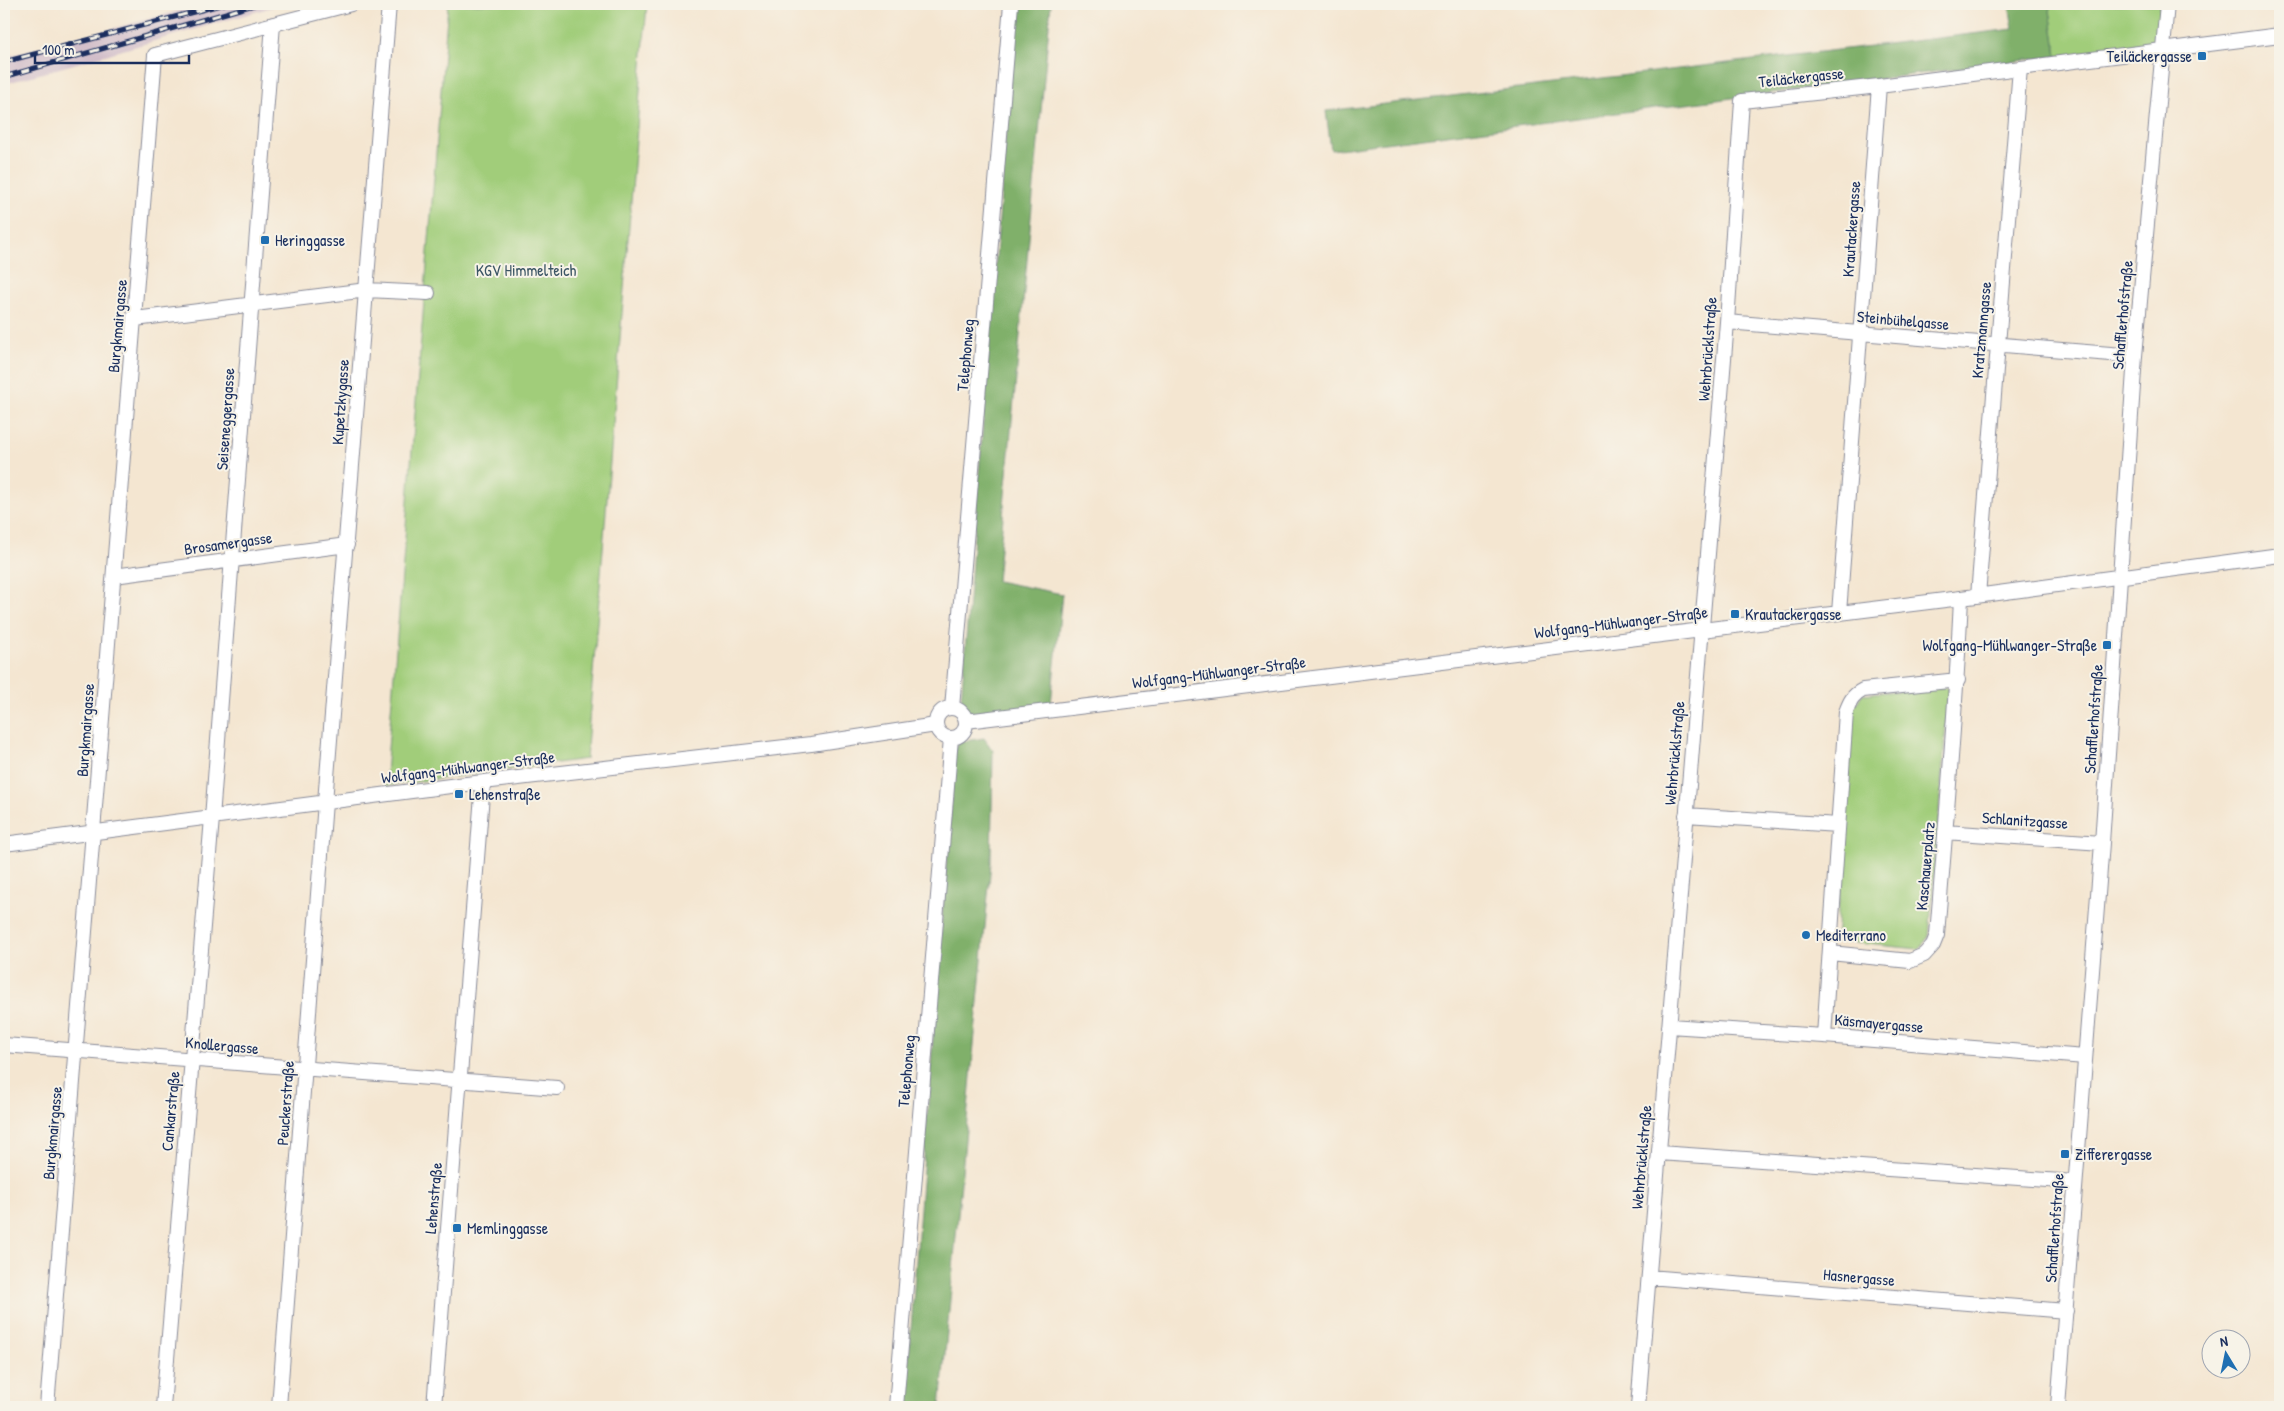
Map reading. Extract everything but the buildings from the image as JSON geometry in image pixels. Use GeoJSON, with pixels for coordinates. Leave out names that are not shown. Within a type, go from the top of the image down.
{"type":"FeatureCollection","features":[{"type":"Feature","properties":{"kind":"street"},"geometry":{"type":"LineString","coordinates":[[273,24],[350,4]]}},
{"type":"Feature","properties":{"kind":"street","name":"Kupetzkygasse"},"geometry":{"type":"LineString","coordinates":[[325,802],[389,4]]}},
{"type":"Feature","properties":{"kind":"street","name":"Telephonweg"},"geometry":{"type":"LineString","coordinates":[[952,708],[1011,4]]}},
{"type":"Feature","properties":{"kind":"street","name":"Schafflerhofstraße"},"geometry":{"type":"LineString","coordinates":[[2058,1407],[2102,843],[2136,356],[2167,4]]}},
{"type":"Feature","properties":{"kind":"street","name":"Burgkmairgasse"},"geometry":{"type":"LineString","coordinates":[[47,1407],[155,55],[273,24]]}},
{"type":"Feature","properties":{"kind":"street","name":"Seiseneggergasse"},"geometry":{"type":"LineString","coordinates":[[212,818],[273,24]]}},
{"type":"Feature","properties":{"kind":"street","name":"Teiläckergasse"},"geometry":{"type":"LineString","coordinates":[[1742,101],[1879,86],[2280,36]]}},
{"type":"Feature","properties":{"kind":"street","name":"Kratzmanngasse"},"geometry":{"type":"LineString","coordinates":[[1978,596],[2020,68]]}},
{"type":"Feature","properties":{"kind":"street","name":"Krautackergasse"},"geometry":{"type":"LineString","coordinates":[[1839,613],[1879,86]]}},
{"type":"Feature","properties":{"kind":"street","name":"Wehrbrücklstraße"},"geometry":{"type":"LineString","coordinates":[[1638,1407],[1727,322],[1742,101]]}},
{"type":"Feature","properties":{"kind":"street"},"geometry":{"type":"LineString","coordinates":[[135,319],[367,290],[428,293]]}},
{"type":"Feature","properties":{"kind":"street","name":"Steinbühelgasse"},"geometry":{"type":"LineString","coordinates":[[1727,322],[2136,356]]}},
{"type":"Feature","properties":{"kind":"street","name":"Brosamergasse"},"geometry":{"type":"LineString","coordinates":[[114,576],[347,545]]}},
{"type":"Feature","properties":{"kind":"street","name":"Wolfgang-Mühlwanger-Straße"},"geometry":{"type":"LineString","coordinates":[[966,722],[1978,596],[2120,575],[2280,555]]}},
{"type":"Feature","properties":{"kind":"street","name":"Kaschauerplatz"},"geometry":{"type":"LineString","coordinates":[[1830,953],[1910,961],[1924,954],[1934,945],[1937,935],[1958,680],[1961,598]]}},
{"type":"Feature","properties":{"kind":"street"},"geometry":{"type":"LineString","coordinates":[[1824,1036],[1846,712],[1854,694],[1863,690],[1958,680]]}},
{"type":"Feature","properties":{"kind":"street"},"geometry":{"type":"LineString","coordinates":[[952,708],[964,715],[966,722],[962,733],[951,738],[941,734],[936,725],[938,715],[952,708]]}},
{"type":"Feature","properties":{"kind":"street","name":"Wolfgang-Mühlwanger-Straße"},"geometry":{"type":"LineString","coordinates":[[4,844],[483,782],[810,744],[936,725]]}},
{"type":"Feature","properties":{"kind":"street","name":"Telephonweg"},"geometry":{"type":"LineString","coordinates":[[896,1407],[951,738]]}},
{"type":"Feature","properties":{"kind":"street","name":"Lehenstraße"},"geometry":{"type":"LineString","coordinates":[[434,1407],[483,782]]}},
{"type":"Feature","properties":{"kind":"street","name":"Peuckerstraße"},"geometry":{"type":"LineString","coordinates":[[279,1407],[325,802]]}},
{"type":"Feature","properties":{"kind":"street"},"geometry":{"type":"LineString","coordinates":[[1686,816],[1838,825]]}},
{"type":"Feature","properties":{"kind":"street","name":"Cankarstraße"},"geometry":{"type":"LineString","coordinates":[[163,1407],[212,818]]}},
{"type":"Feature","properties":{"kind":"street","name":"Schlanitzgasse"},"geometry":{"type":"LineString","coordinates":[[1945,832],[2102,843]]}},
{"type":"Feature","properties":{"kind":"street","name":"Käsmayergasse"},"geometry":{"type":"LineString","coordinates":[[1669,1026],[1824,1036],[2085,1057]]}},
{"type":"Feature","properties":{"kind":"street","name":"Knollergasse"},"geometry":{"type":"LineString","coordinates":[[4,1044],[557,1088]]}},
{"type":"Feature","properties":{"kind":"street"},"geometry":{"type":"LineString","coordinates":[[1659,1153],[2075,1182]]}},
{"type":"Feature","properties":{"kind":"street","name":"Hasnergasse"},"geometry":{"type":"LineString","coordinates":[[1649,1277],[2066,1311]]}},
{"type":"Feature","properties":{"kind":"shaded area"},"geometry":{"type":"Polygon","coordinates":[[[206,4],[283,4],[4,84],[4,57],[206,4]]]}},
{"type":"Feature","properties":{"kind":"green space","name":"KGV Himmelteich"},"geometry":{"type":"Polygon","coordinates":[[[448,4],[647,4],[586,759],[385,786],[448,4]]]}},
{"type":"Feature","properties":{"kind":"green space"},"geometry":{"type":"Polygon","coordinates":[[[1016,4],[1051,4],[997,581],[1062,594],[1051,704],[981,714],[969,711],[961,702],[1016,4]]]}},
{"type":"Feature","properties":{"kind":"green space"},"geometry":{"type":"Polygon","coordinates":[[[2009,4],[2049,4],[2057,56],[1331,150],[1326,111],[2013,29],[2009,4]]]}},
{"type":"Feature","properties":{"kind":"green space"},"geometry":{"type":"Polygon","coordinates":[[[2049,4],[2160,4],[2158,42],[2057,56],[2049,4]]]}},
{"type":"Feature","properties":{"kind":"green space"},"geometry":{"type":"Polygon","coordinates":[[[1949,687],[1929,936],[1919,949],[1836,941],[1853,710],[1862,694],[1949,687]]]}},
{"type":"Feature","properties":{"kind":"green space"},"geometry":{"type":"Polygon","coordinates":[[[984,738],[993,751],[991,863],[940,1407],[905,1407],[955,748],[960,742],[984,738]]]}},
{"type":"Feature","properties":{"kind":"railway"},"geometry":{"type":"LineString","coordinates":[[4,62],[224,4]]}},
{"type":"Feature","properties":{"kind":"railway"},"geometry":{"type":"LineString","coordinates":[[4,77],[257,4]]}},
{"type":"Feature","properties":{"kind":"place","name":"Teiläckergasse"},"geometry":{"type":"Point","coordinates":[2202,56]}},
{"type":"Feature","properties":{"kind":"place","name":"Heringgasse"},"geometry":{"type":"Point","coordinates":[265,240]}},
{"type":"Feature","properties":{"kind":"place","name":"Krautackergasse"},"geometry":{"type":"Point","coordinates":[1735,614]}},
{"type":"Feature","properties":{"kind":"place","name":"Wolfgang-Mühlwanger-Straße"},"geometry":{"type":"Point","coordinates":[2107,645]}},
{"type":"Feature","properties":{"kind":"place","name":"Lehenstraße"},"geometry":{"type":"Point","coordinates":[459,794]}},
{"type":"Feature","properties":{"kind":"place","name":"Mediterrano"},"geometry":{"type":"Point","coordinates":[1806,935]}},
{"type":"Feature","properties":{"kind":"place","name":"Zifferergasse"},"geometry":{"type":"Point","coordinates":[2065,1154]}},
{"type":"Feature","properties":{"kind":"place","name":"Memlinggasse"},"geometry":{"type":"Point","coordinates":[457,1228]}}]}
